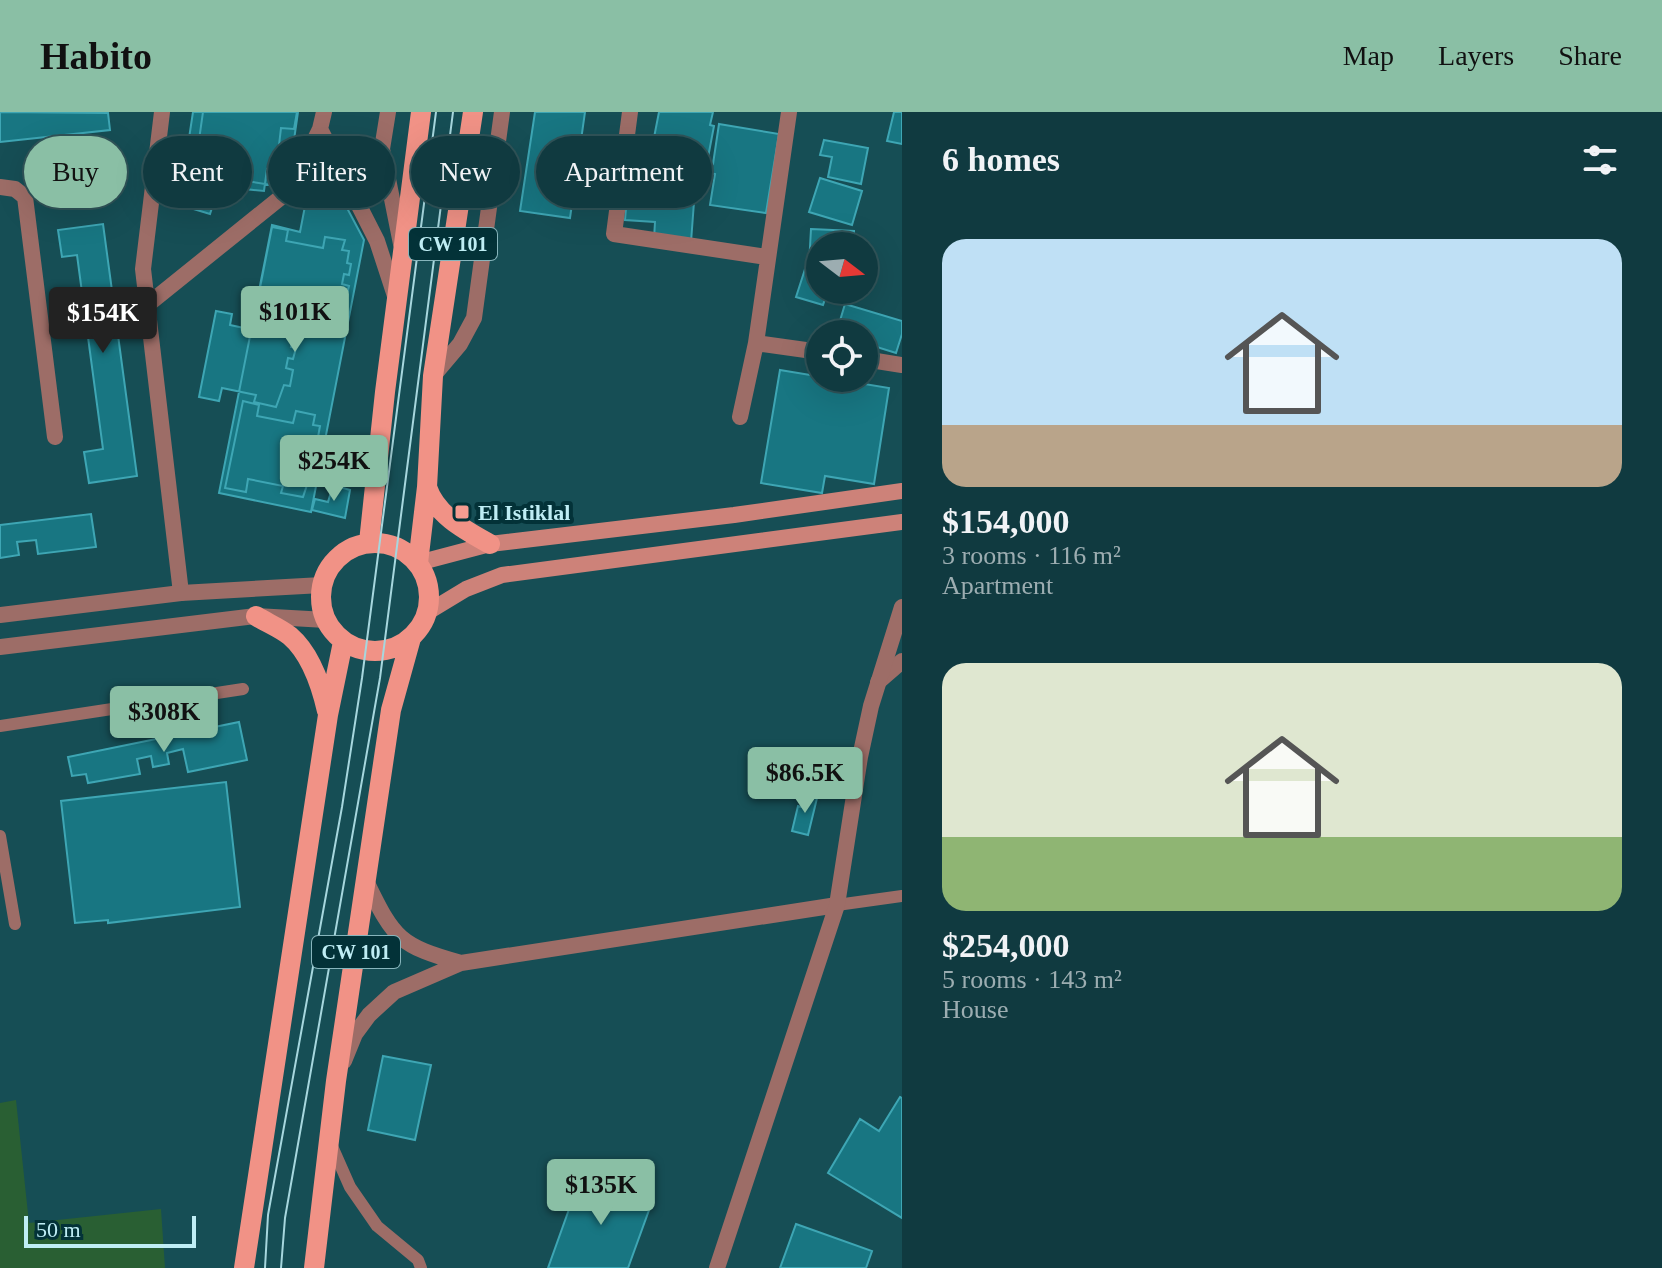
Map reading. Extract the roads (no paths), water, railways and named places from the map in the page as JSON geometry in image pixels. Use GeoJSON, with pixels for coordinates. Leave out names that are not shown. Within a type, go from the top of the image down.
{"type":"FeatureCollection","features":[{"type":"Feature","properties":{"kind":"main road"},"geometry":{"type":"LineString","coordinates":[[369,542],[421,112]]}},
{"type":"Feature","properties":{"kind":"main road","name":"CW 101"},"geometry":{"type":"LineString","coordinates":[[433,376],[473,112]]}},
{"type":"Feature","properties":{"kind":"main road"},"geometry":{"type":"LineString","coordinates":[[418,563],[427,487],[433,376]]}},
{"type":"Feature","properties":{"kind":"main road"},"geometry":{"type":"LineString","coordinates":[[427,487],[431,501],[449,518],[490,544]]}},
{"type":"Feature","properties":{"kind":"main road"},"geometry":{"type":"LineString","coordinates":[[418,563],[490,544],[902,491]]}},
{"type":"Feature","properties":{"kind":"main road"},"geometry":{"type":"LineString","coordinates":[[428,612],[466,589],[502,575],[902,522]]}},
{"type":"Feature","properties":{"kind":"main road"},"geometry":{"type":"LineString","coordinates":[[369,542],[381,542],[402,549],[418,563],[429,589],[428,612],[411,638],[385,651],[370,652],[343,642],[326,620],[320,597],[326,572],[344,551],[369,542]]}},
{"type":"Feature","properties":{"kind":"main road"},"geometry":{"type":"LineString","coordinates":[[256,616],[291,637],[309,660],[321,687],[328,715]]}},
{"type":"Feature","properties":{"kind":"main road","name":"CW 101"},"geometry":{"type":"LineString","coordinates":[[314,1268],[336,1081],[391,710],[411,638]]}},
{"type":"Feature","properties":{"kind":"main road","name":"CW 101"},"geometry":{"type":"LineString","coordinates":[[244,1268],[328,715],[343,642]]}},
{"type":"Feature","properties":{"kind":"street"},"geometry":{"type":"LineString","coordinates":[[162,112],[143,269],[181,593]]}},
{"type":"Feature","properties":{"kind":"street"},"geometry":{"type":"LineString","coordinates":[[146,306],[290,190],[320,129],[324,112]]}},
{"type":"Feature","properties":{"kind":"street"},"geometry":{"type":"LineString","coordinates":[[388,112],[382,149],[403,255]]}},
{"type":"Feature","properties":{"kind":"street"},"geometry":{"type":"LineString","coordinates":[[433,376],[460,344],[474,318],[502,112]]}},
{"type":"Feature","properties":{"kind":"street"},"geometry":{"type":"LineString","coordinates":[[630,112],[614,234],[766,257]]}},
{"type":"Feature","properties":{"kind":"street"},"geometry":{"type":"LineString","coordinates":[[740,417],[756,343],[789,112]]}},
{"type":"Feature","properties":{"kind":"street"},"geometry":{"type":"LineString","coordinates":[[320,129],[377,241],[398,305]]}},
{"type":"Feature","properties":{"kind":"street"},"geometry":{"type":"LineString","coordinates":[[0,187],[15,189],[25,197],[55,437]]}},
{"type":"Feature","properties":{"kind":"street"},"geometry":{"type":"LineString","coordinates":[[756,343],[806,350]]}},
{"type":"Feature","properties":{"kind":"street"},"geometry":{"type":"LineString","coordinates":[[878,361],[902,365]]}},
{"type":"Feature","properties":{"kind":"street"},"geometry":{"type":"LineString","coordinates":[[0,615],[181,593],[322,585]]}},
{"type":"Feature","properties":{"kind":"street"},"geometry":{"type":"LineString","coordinates":[[717,1268],[837,905],[860,757],[878,682],[902,607]]}},
{"type":"Feature","properties":{"kind":"street"},"geometry":{"type":"LineString","coordinates":[[0,647],[256,616],[326,620]]}},
{"type":"Feature","properties":{"kind":"street"},"geometry":{"type":"LineString","coordinates":[[878,682],[902,661]]}},
{"type":"Feature","properties":{"kind":"street"},"geometry":{"type":"LineString","coordinates":[[367,883],[383,916],[400,938],[421,952],[461,963]]}},
{"type":"Feature","properties":{"kind":"street"},"geometry":{"type":"LineString","coordinates":[[336,1081],[355,1034],[369,1015],[394,992],[461,963],[837,905]]}},
{"type":"Feature","properties":{"kind":"lane"},"geometry":{"type":"LineString","coordinates":[[0,726],[243,689]]}},
{"type":"Feature","properties":{"kind":"lane"},"geometry":{"type":"LineString","coordinates":[[0,836],[15,924]]}},
{"type":"Feature","properties":{"kind":"lane"},"geometry":{"type":"LineString","coordinates":[[837,905],[902,896]]}},
{"type":"Feature","properties":{"kind":"lane"},"geometry":{"type":"LineString","coordinates":[[329,1140],[350,1187],[377,1226],[418,1260],[421,1268]]}},
{"type":"Feature","properties":{"kind":"tram line"},"geometry":{"type":"LineString","coordinates":[[265,1268],[268,1215],[342,807],[362,678],[436,112]]}},
{"type":"Feature","properties":{"kind":"tram line"},"geometry":{"type":"LineString","coordinates":[[281,1268],[285,1218],[380,678],[453,112]]}},
{"type":"Feature","properties":{"kind":"place","name":"El Istiklal"},"geometry":{"type":"Point","coordinates":[462,512]}}]}
